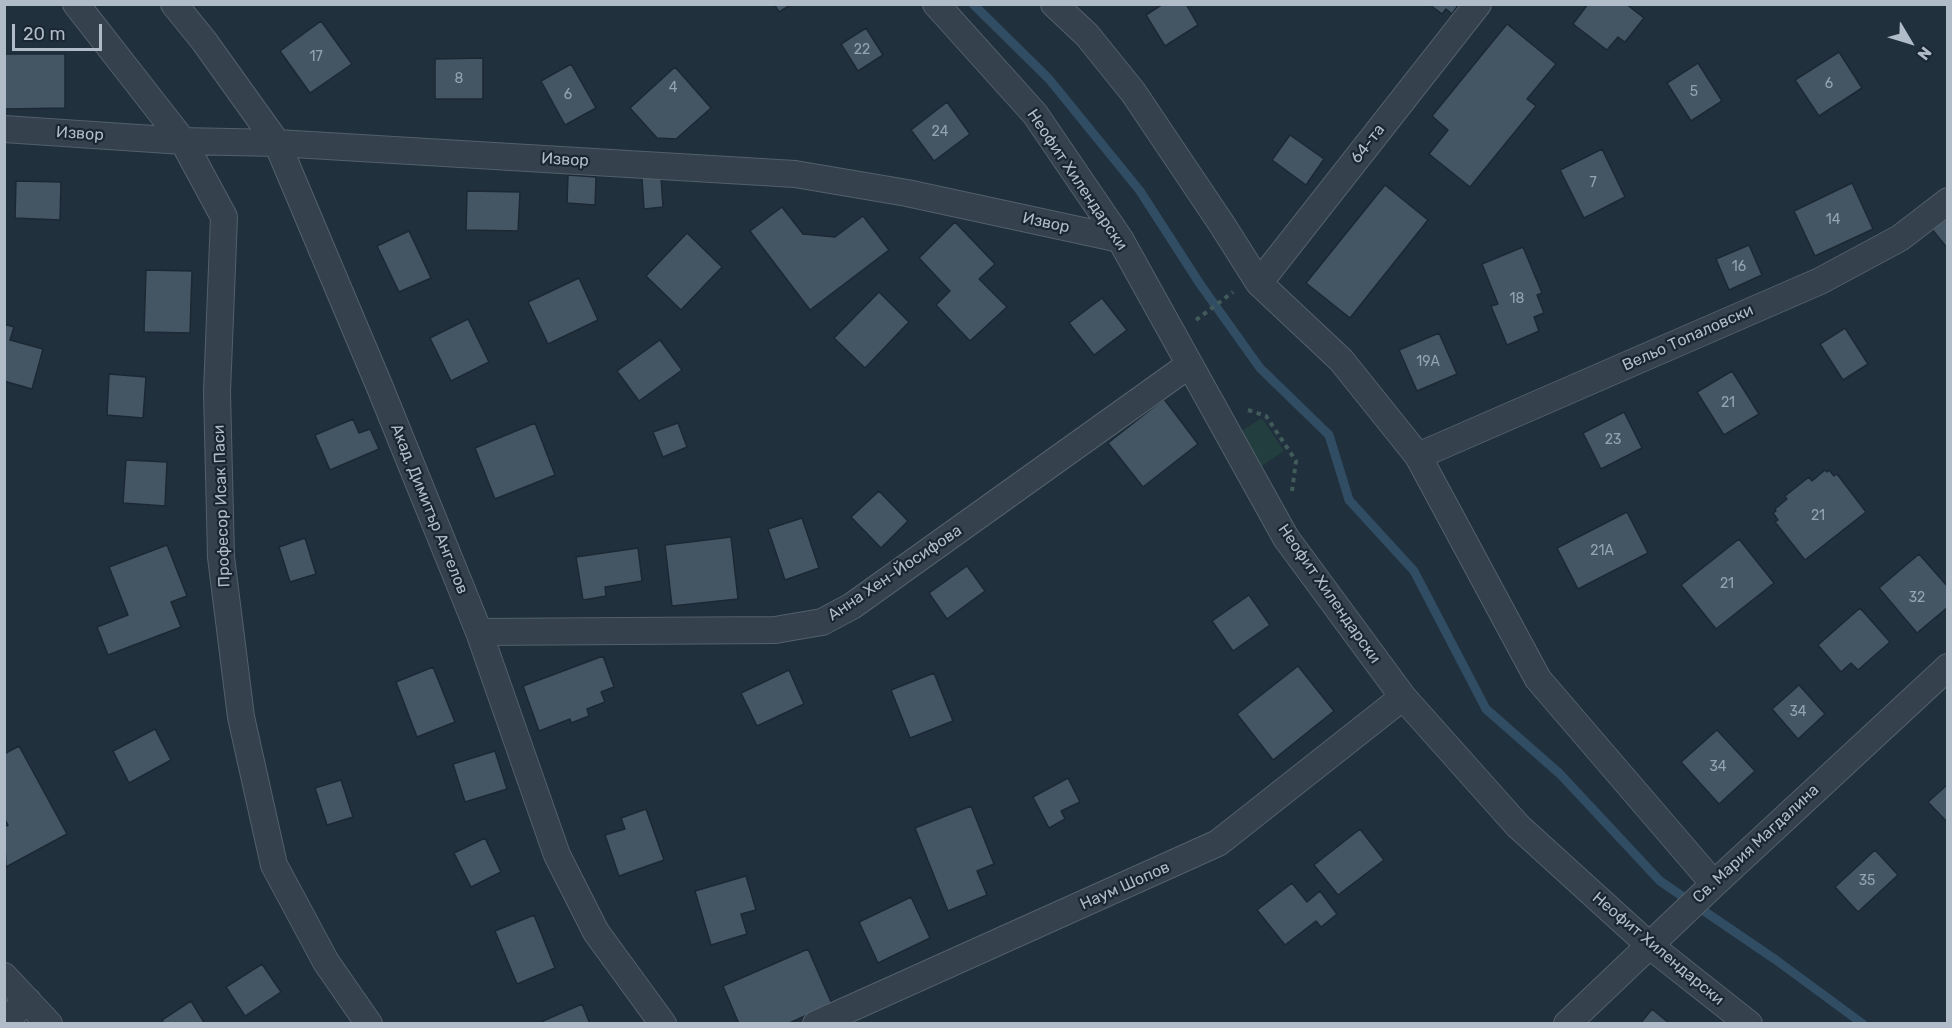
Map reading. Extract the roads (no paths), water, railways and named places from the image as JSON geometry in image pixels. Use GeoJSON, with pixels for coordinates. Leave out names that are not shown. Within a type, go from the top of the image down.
{"type":"FeatureCollection","features":[{"type":"Feature","properties":{"kind":"street","name":"Професор Исак Паси"},"geometry":{"type":"LineString","coordinates":[[76,4],[183,141],[224,217],[218,392],[221,557],[241,717],[274,865],[326,962],[369,1023]]}},
{"type":"Feature","properties":{"kind":"street","name":"Акад. Димитър Ангелов"},"geometry":{"type":"LineString","coordinates":[[174,4],[204,41],[277,143],[379,385],[479,632],[557,855],[596,932],[663,1023]]}},
{"type":"Feature","properties":{"kind":"street","name":"Неофит Хилендарски"},"geometry":{"type":"LineString","coordinates":[[936,4],[1035,114],[1120,239],[1286,538],[1402,697],[1518,826],[1649,945],[1749,1023]]}},
{"type":"Feature","properties":{"kind":"street"},"geometry":{"type":"LineString","coordinates":[[1054,4],[1087,35],[1133,92],[1221,223],[1258,283],[1341,360],[1418,456],[1538,680],[1714,884]]}},
{"type":"Feature","properties":{"kind":"street","name":"64-та"},"geometry":{"type":"LineString","coordinates":[[1258,283],[1478,4]]}},
{"type":"Feature","properties":{"kind":"street","name":"Извор"},"geometry":{"type":"LineString","coordinates":[[4,129],[183,141],[277,143],[795,174],[907,193],[1120,239]]}},
{"type":"Feature","properties":{"kind":"street","name":"Вельо Топаловски"},"geometry":{"type":"LineString","coordinates":[[1418,456],[1821,281],[1900,237],[1947,201]]}},
{"type":"Feature","properties":{"kind":"street","name":"Анна Хен-Йосифова"},"geometry":{"type":"LineString","coordinates":[[479,632],[775,630],[822,622],[852,606],[1189,365]]}},
{"type":"Feature","properties":{"kind":"street","name":"Св. Мария Магдалина"},"geometry":{"type":"LineString","coordinates":[[1567,1023],[1947,667]]}},
{"type":"Feature","properties":{"kind":"street","name":"Наум Шопов"},"geometry":{"type":"LineString","coordinates":[[816,1023],[1218,843],[1402,697]]}},
{"type":"Feature","properties":{"kind":"street"},"geometry":{"type":"LineString","coordinates":[[4,976],[48,1023]]}},
{"type":"Feature","properties":{"kind":"street"},"geometry":{"type":"LineString","coordinates":[[4,1021],[28,1001]]}},
{"type":"Feature","properties":{"kind":"waterway"},"geometry":{"type":"LineString","coordinates":[[973,4],[1049,79],[1140,191],[1200,284],[1260,368],[1329,435],[1349,500],[1414,571],[1486,709],[1560,774],[1660,881],[1776,960],[1863,1024]]}}]}
